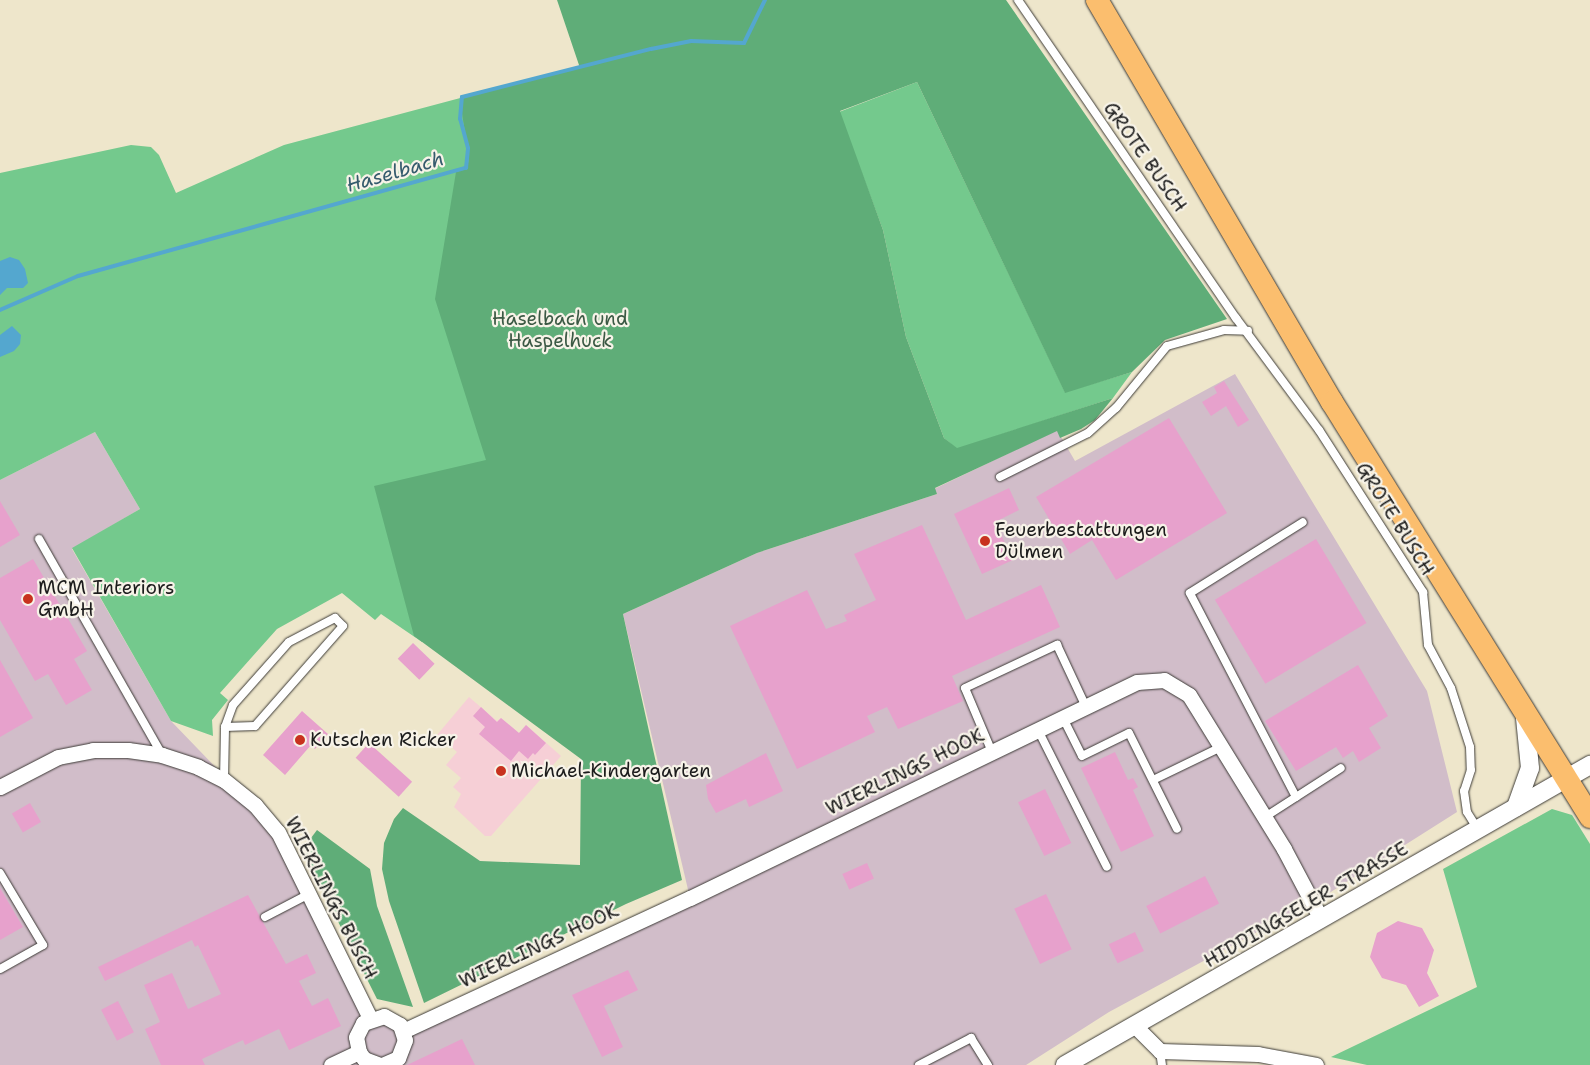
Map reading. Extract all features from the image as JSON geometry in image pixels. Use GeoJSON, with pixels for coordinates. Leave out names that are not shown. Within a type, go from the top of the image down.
{"type":"FeatureCollection","features":[{"type":"Feature","properties":{"kind":"main road"},"geometry":{"type":"LineString","coordinates":[[1097,0],[1332,402],[1590,817]]}},
{"type":"Feature","properties":{"kind":"street","name":"WIERLINGS HOOK"},"geometry":{"type":"LineString","coordinates":[[403,1031],[1137,682],[1164,680],[1188,695],[1265,817],[1321,919]]}},
{"type":"Feature","properties":{"kind":"street"},"geometry":{"type":"LineString","coordinates":[[1516,807],[1530,768],[1523,709]]}},
{"type":"Feature","properties":{"kind":"street","name":"WIERLINGS BUSCH"},"geometry":{"type":"LineString","coordinates":[[0,787],[58,757],[93,750],[128,750],[162,755],[198,767],[224,780],[255,805],[278,832],[370,1018]]}},
{"type":"Feature","properties":{"kind":"street","name":"HIDDINGSELER STRASSE"},"geometry":{"type":"LineString","coordinates":[[1065,1065],[1136,1027],[1590,765]]}},
{"type":"Feature","properties":{"kind":"street"},"geometry":{"type":"LineString","coordinates":[[370,1018],[391,1018],[403,1031],[404,1050],[386,1065],[364,1059],[359,1052],[356,1037],[363,1023],[370,1018]]}},
{"type":"Feature","properties":{"kind":"street"},"geometry":{"type":"LineString","coordinates":[[1136,1027],[1161,1058],[1258,1054],[1316,1065]]}},
{"type":"Feature","properties":{"kind":"street"},"geometry":{"type":"LineString","coordinates":[[331,1065],[359,1052]]}},
{"type":"Feature","properties":{"kind":"lane","name":"GROTE BUSCH"},"geometry":{"type":"LineString","coordinates":[[1018,0],[1236,318],[1248,331],[1319,430],[1423,592],[1428,645],[1451,688],[1470,747],[1470,770],[1464,791],[1467,812],[1478,830]]}},
{"type":"Feature","properties":{"kind":"lane"},"geometry":{"type":"LineString","coordinates":[[1000,477],[1088,433],[1116,408],[1167,346],[1224,330],[1248,331]]}},
{"type":"Feature","properties":{"kind":"lane"},"geometry":{"type":"LineString","coordinates":[[1296,797],[1190,593],[1303,522]]}},
{"type":"Feature","properties":{"kind":"lane"},"geometry":{"type":"LineString","coordinates":[[39,539],[162,755]]}},
{"type":"Feature","properties":{"kind":"lane"},"geometry":{"type":"LineString","coordinates":[[224,780],[225,727],[233,705],[289,642],[335,618],[342,626],[255,726],[225,727]]}},
{"type":"Feature","properties":{"kind":"lane"},"geometry":{"type":"LineString","coordinates":[[992,752],[965,688],[1058,646],[1086,707]]}},
{"type":"Feature","properties":{"kind":"lane"},"geometry":{"type":"LineString","coordinates":[[1063,718],[1082,756],[1129,733],[1177,829]]}},
{"type":"Feature","properties":{"kind":"lane"},"geometry":{"type":"LineString","coordinates":[[1038,730],[1106,867]]}},
{"type":"Feature","properties":{"kind":"lane"},"geometry":{"type":"LineString","coordinates":[[1153,780],[1221,747]]}},
{"type":"Feature","properties":{"kind":"lane"},"geometry":{"type":"LineString","coordinates":[[1265,817],[1341,768]]}},
{"type":"Feature","properties":{"kind":"lane"},"geometry":{"type":"LineString","coordinates":[[0,873],[43,945],[0,969]]}},
{"type":"Feature","properties":{"kind":"lane"},"geometry":{"type":"LineString","coordinates":[[265,917],[309,894]]}},
{"type":"Feature","properties":{"kind":"lane"},"geometry":{"type":"LineString","coordinates":[[919,1065],[972,1038],[988,1065]]}},
{"type":"Feature","properties":{"kind":"shaded area"},"geometry":{"type":"Polygon","coordinates":[[[1235,374],[1427,691],[1457,812],[1326,895],[1109,1012],[1026,1065],[0,1065],[0,480],[95,432],[140,509],[72,549],[171,721],[278,832],[370,1018],[400,1025],[690,898],[623,614],[757,553],[937,494],[934,489],[1057,430],[1075,461],[1235,374]]]}},
{"type":"Feature","properties":{"kind":"shaded area","name":"Michael-Kindergarten"},"geometry":{"type":"Polygon","coordinates":[[[469,697],[497,721],[501,718],[519,733],[526,725],[561,756],[491,836],[485,836],[454,807],[461,794],[453,787],[461,778],[446,765],[457,752],[437,735],[469,697]]]}},
{"type":"Feature","properties":{"kind":"green space","name":"Haselbach und Haspelhuck"},"geometry":{"type":"Polygon","coordinates":[[[557,0],[1006,0],[1227,319],[1165,340],[1132,372],[1065,393],[917,82],[840,111],[883,230],[906,337],[944,438],[957,448],[1113,398],[1095,420],[1081,429],[1060,438],[1057,431],[935,488],[937,494],[757,553],[623,614],[682,880],[626,904],[424,1003],[389,901],[382,869],[384,843],[394,819],[403,808],[480,861],[580,865],[581,759],[414,636],[374,486],[486,460],[435,299],[456,172],[467,169],[469,158],[461,107],[462,96],[580,68],[557,0]]]}},
{"type":"Feature","properties":{"kind":"green space","name":"Haselbach und Haspelhuck"},"geometry":{"type":"Polygon","coordinates":[[[651,47],[824,62],[422,642],[381,614],[375,620],[342,593],[277,629],[220,693],[228,700],[212,720],[213,736],[171,721],[72,548],[140,509],[95,432],[0,480],[0,173],[131,145],[151,147],[159,155],[176,193],[284,145],[651,47]]]}},
{"type":"Feature","properties":{"kind":"green space"},"geometry":{"type":"Polygon","coordinates":[[[917,82],[1065,392],[1132,372],[1113,398],[957,449],[944,438],[906,337],[883,230],[839,112],[917,82]]]}},
{"type":"Feature","properties":{"kind":"green space"},"geometry":{"type":"Polygon","coordinates":[[[1552,809],[1572,815],[1590,844],[1590,1065],[1367,1065],[1331,1057],[1477,987],[1443,869],[1552,809]]]}},
{"type":"Feature","properties":{"kind":"green space"},"geometry":{"type":"Polygon","coordinates":[[[317,830],[370,869],[377,906],[413,1007],[377,999],[302,850],[317,830]]]}},
{"type":"Feature","properties":{"kind":"water"},"geometry":{"type":"Polygon","coordinates":[[[10,257],[19,260],[25,269],[28,283],[23,288],[7,288],[0,295],[0,261],[10,257]]]}},
{"type":"Feature","properties":{"kind":"water"},"geometry":{"type":"Polygon","coordinates":[[[12,326],[21,335],[20,344],[14,351],[0,357],[0,335],[12,326]]]}},
{"type":"Feature","properties":{"kind":"building"},"geometry":{"type":"Polygon","coordinates":[[[1224,381],[1249,420],[1238,427],[1226,406],[1211,416],[1202,402],[1217,393],[1214,387],[1224,381]]]}},
{"type":"Feature","properties":{"kind":"building"},"geometry":{"type":"Polygon","coordinates":[[[1169,418],[1227,513],[1116,580],[1092,540],[1070,554],[1036,497],[1169,418]]]}},
{"type":"Feature","properties":{"kind":"building","name":"Feuerbestattungen Dülmen"},"geometry":{"type":"Polygon","coordinates":[[[1009,488],[1019,510],[995,522],[1013,560],[982,574],[954,514],[1009,488]]]}},
{"type":"Feature","properties":{"kind":"building"},"geometry":{"type":"Polygon","coordinates":[[[0,501],[20,535],[0,547],[0,501]]]}},
{"type":"Feature","properties":{"kind":"building"},"geometry":{"type":"Polygon","coordinates":[[[922,525],[966,620],[1041,585],[1060,627],[952,676],[963,701],[898,729],[887,707],[867,716],[875,732],[797,769],[730,626],[807,590],[826,629],[847,621],[844,615],[876,600],[854,554],[922,525]]]}},
{"type":"Feature","properties":{"kind":"building"},"geometry":{"type":"Polygon","coordinates":[[[1316,539],[1366,623],[1265,684],[1215,600],[1316,539]]]}},
{"type":"Feature","properties":{"kind":"building","name":"MCM Interiors GmbH"},"geometry":{"type":"Polygon","coordinates":[[[33,559],[87,651],[74,659],[92,690],[66,705],[48,674],[35,681],[0,620],[0,578],[33,559]]]}},
{"type":"Feature","properties":{"kind":"building"},"geometry":{"type":"Polygon","coordinates":[[[413,643],[435,664],[419,680],[398,659],[413,643]]]}},
{"type":"Feature","properties":{"kind":"building"},"geometry":{"type":"Polygon","coordinates":[[[0,660],[33,718],[0,737],[0,660]]]}},
{"type":"Feature","properties":{"kind":"building"},"geometry":{"type":"Polygon","coordinates":[[[1358,665],[1388,716],[1369,728],[1381,748],[1359,762],[1353,751],[1343,758],[1336,747],[1296,771],[1265,721],[1358,665]]]}},
{"type":"Feature","properties":{"kind":"building"},"geometry":{"type":"Polygon","coordinates":[[[481,707],[497,722],[501,718],[519,733],[526,725],[546,743],[535,755],[533,753],[528,759],[519,751],[511,761],[479,734],[485,727],[473,716],[481,707]]]}},
{"type":"Feature","properties":{"kind":"building","name":"Kutschen Ricker"},"geometry":{"type":"Polygon","coordinates":[[[302,711],[328,734],[315,749],[311,745],[285,775],[263,755],[302,711]]]}},
{"type":"Feature","properties":{"kind":"building"},"geometry":{"type":"Polygon","coordinates":[[[369,743],[412,782],[399,797],[356,758],[369,743]]]}},
{"type":"Feature","properties":{"kind":"building"},"geometry":{"type":"Polygon","coordinates":[[[1115,752],[1128,780],[1133,778],[1138,787],[1133,790],[1154,836],[1121,852],[1081,768],[1115,752]]]}},
{"type":"Feature","properties":{"kind":"building"},"geometry":{"type":"Polygon","coordinates":[[[766,753],[783,791],[749,807],[746,799],[716,813],[708,799],[706,785],[766,753]]]}},
{"type":"Feature","properties":{"kind":"building"},"geometry":{"type":"Polygon","coordinates":[[[1045,789],[1071,843],[1044,856],[1018,802],[1045,789]]]}},
{"type":"Feature","properties":{"kind":"building"},"geometry":{"type":"Polygon","coordinates":[[[30,803],[41,822],[23,833],[12,814],[30,803]]]}},
{"type":"Feature","properties":{"kind":"building"},"geometry":{"type":"Polygon","coordinates":[[[867,863],[874,879],[849,890],[842,874],[867,863]]]}},
{"type":"Feature","properties":{"kind":"building"},"geometry":{"type":"Polygon","coordinates":[[[1205,876],[1219,904],[1160,934],[1146,906],[1205,876]]]}},
{"type":"Feature","properties":{"kind":"building"},"geometry":{"type":"Polygon","coordinates":[[[0,888],[23,927],[0,940],[0,888]]]}},
{"type":"Feature","properties":{"kind":"building"},"geometry":{"type":"Polygon","coordinates":[[[1046,894],[1072,949],[1040,964],[1014,909],[1046,894]]]}},
{"type":"Feature","properties":{"kind":"building"},"geometry":{"type":"Polygon","coordinates":[[[248,895],[286,964],[307,954],[316,973],[299,981],[312,1006],[328,998],[341,1026],[289,1050],[279,1029],[245,1045],[243,1040],[202,1059],[205,1065],[161,1065],[145,1029],[160,1022],[144,985],[172,973],[188,1009],[221,994],[198,945],[195,947],[192,940],[105,981],[98,967],[248,895]]]}},
{"type":"Feature","properties":{"kind":"building"},"geometry":{"type":"Polygon","coordinates":[[[1398,921],[1422,928],[1434,950],[1427,973],[1439,996],[1419,1007],[1406,985],[1382,978],[1370,957],[1377,933],[1398,921]]]}},
{"type":"Feature","properties":{"kind":"building"},"geometry":{"type":"Polygon","coordinates":[[[1135,932],[1144,951],[1118,963],[1109,944],[1135,932]]]}},
{"type":"Feature","properties":{"kind":"building"},"geometry":{"type":"Polygon","coordinates":[[[628,970],[638,990],[604,1006],[623,1047],[602,1057],[572,995],[628,970]]]}},
{"type":"Feature","properties":{"kind":"building"},"geometry":{"type":"Polygon","coordinates":[[[118,1001],[134,1032],[117,1041],[101,1010],[118,1001]]]}},
{"type":"Feature","properties":{"kind":"building"},"geometry":{"type":"Polygon","coordinates":[[[462,1039],[475,1065],[407,1065],[462,1039]]]}},
{"type":"Feature","properties":{"kind":"waterway","name":"Haselbach"},"geometry":{"type":"LineString","coordinates":[[0,310],[78,276],[466,168],[468,148],[460,119],[462,97],[651,49],[691,41],[744,43],[765,0]]}},
{"type":"Feature","properties":{"kind":"place","name":"Feuerbestattungen Dülmen"},"geometry":{"type":"Point","coordinates":[985,541]}},
{"type":"Feature","properties":{"kind":"place","name":"MCM Interiors GmbH"},"geometry":{"type":"Point","coordinates":[28,599]}},
{"type":"Feature","properties":{"kind":"place","name":"Kutschen Ricker"},"geometry":{"type":"Point","coordinates":[300,740]}},
{"type":"Feature","properties":{"kind":"place","name":"Michael-Kindergarten"},"geometry":{"type":"Point","coordinates":[501,771]}}]}
